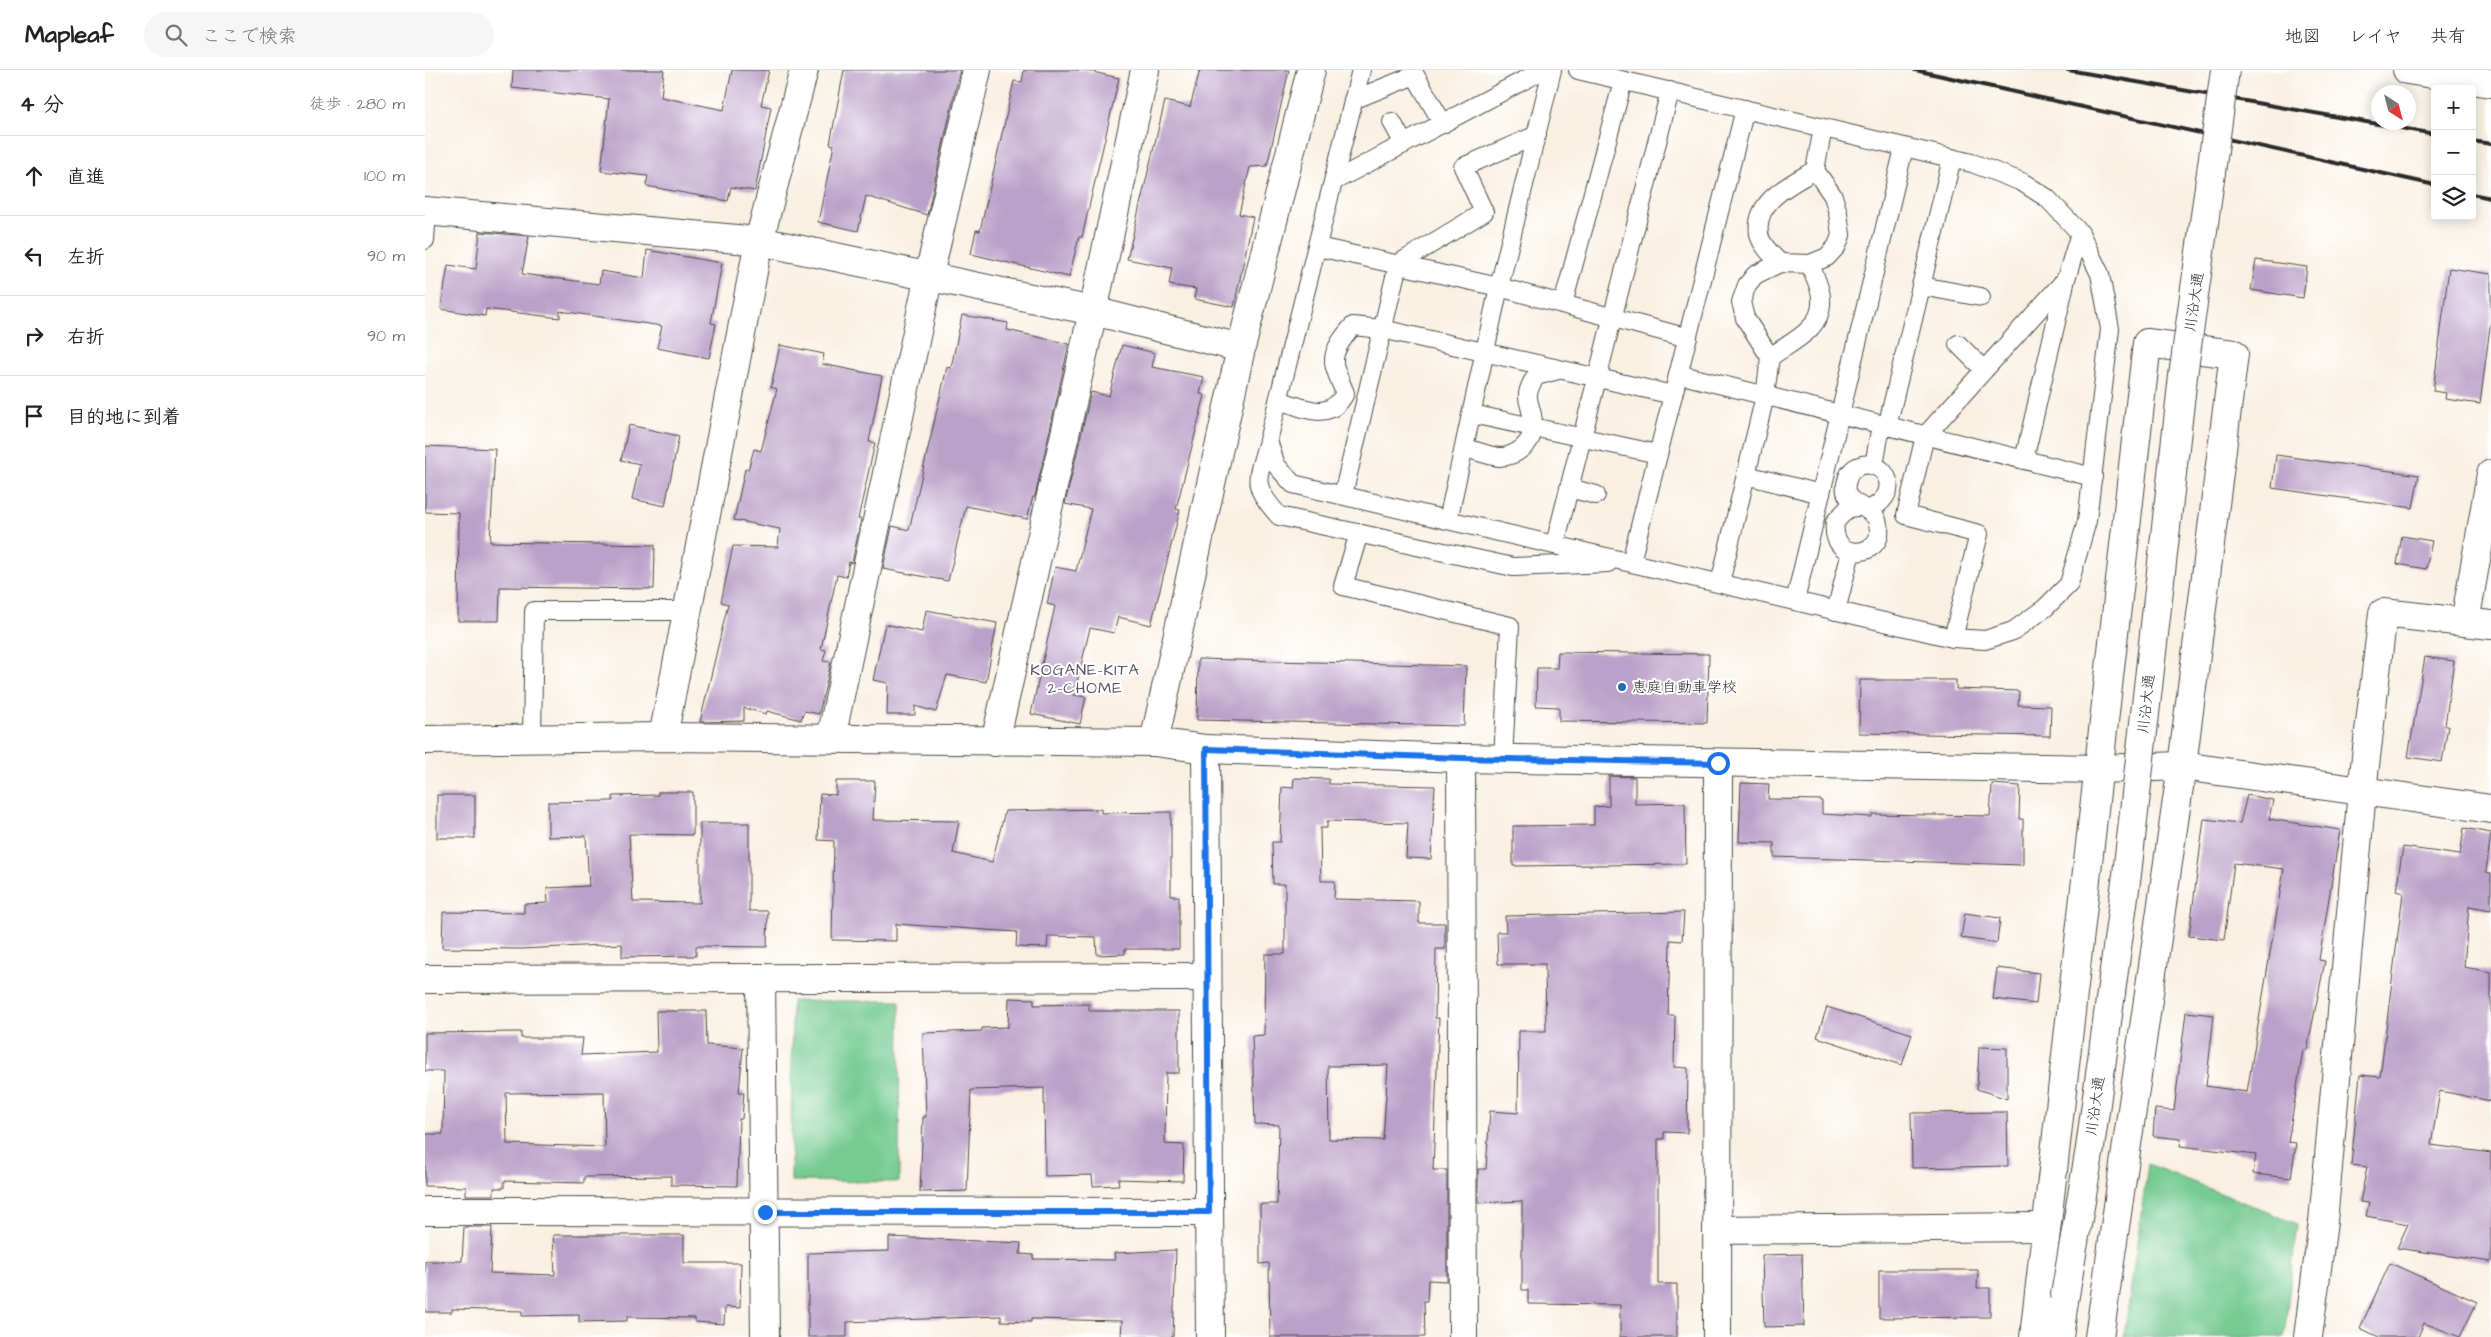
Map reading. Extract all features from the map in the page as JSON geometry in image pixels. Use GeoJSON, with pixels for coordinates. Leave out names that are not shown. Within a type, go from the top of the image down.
{"type":"FeatureCollection","features":[{"type":"Feature","properties":{"kind":"street"},"geometry":{"type":"LineString","coordinates":[[663,737],[759,241],[804,70]]}},
{"type":"Feature","properties":{"kind":"street"},"geometry":{"type":"LineString","coordinates":[[831,738],[929,275],[977,70]]}},
{"type":"Feature","properties":{"kind":"street"},"geometry":{"type":"LineString","coordinates":[[995,742],[1093,311],[1145,70]]}},
{"type":"Feature","properties":{"kind":"street"},"geometry":{"type":"LineString","coordinates":[[1155,742],[1241,348],[1311,70]]}},
{"type":"Feature","properties":{"kind":"street","name":"川沿大通"},"geometry":{"type":"LineString","coordinates":[[2059,1337],[2090,1148],[2126,884],[2183,376],[2225,70]]}},
{"type":"Feature","properties":{"kind":"street"},"geometry":{"type":"LineString","coordinates":[[2407,70],[2491,81]]}},
{"type":"Feature","properties":{"kind":"street"},"geometry":{"type":"LineString","coordinates":[[426,211],[759,241],[929,275],[1093,311],[1241,348]]}},
{"type":"Feature","properties":{"kind":"street"},"geometry":{"type":"LineString","coordinates":[[2034,1337],[2147,343],[2234,354],[2182,766],[2099,1337]]}},
{"type":"Feature","properties":{"kind":"street"},"geometry":{"type":"LineString","coordinates":[[2308,1337],[2323,1222],[2362,791],[2383,613],[2478,623],[2491,474]]}},
{"type":"Feature","properties":{"kind":"street"},"geometry":{"type":"LineString","coordinates":[[425,740],[663,737],[831,738],[995,742],[1155,742],[1206,749],[1503,759],[2098,769],[2182,766],[2491,810]]}},
{"type":"Feature","properties":{"kind":"street"},"geometry":{"type":"LineString","coordinates":[[1206,749],[1210,1337]]}},
{"type":"Feature","properties":{"kind":"street"},"geometry":{"type":"LineString","coordinates":[[1461,758],[1463,1337]]}},
{"type":"Feature","properties":{"kind":"street"},"geometry":{"type":"LineString","coordinates":[[1717,1337],[1718,763]]}},
{"type":"Feature","properties":{"kind":"street"},"geometry":{"type":"LineString","coordinates":[[425,978],[1207,978]]}},
{"type":"Feature","properties":{"kind":"street"},"geometry":{"type":"LineString","coordinates":[[761,978],[765,1337]]}},
{"type":"Feature","properties":{"kind":"street"},"geometry":{"type":"LineString","coordinates":[[425,1211],[1209,1212]]}},
{"type":"Feature","properties":{"kind":"street"},"geometry":{"type":"LineString","coordinates":[[1717,1230],[2047,1227]]}},
{"type":"Feature","properties":{"kind":"lane"},"geometry":{"type":"LineString","coordinates":[[1361,70],[1318,247],[1257,479],[1261,496],[1279,516],[1513,567],[1631,562]]}},
{"type":"Feature","properties":{"kind":"lane"},"geometry":{"type":"LineString","coordinates":[[1334,181],[1543,70]]}},
{"type":"Feature","properties":{"kind":"lane"},"geometry":{"type":"LineString","coordinates":[[1448,520],[1466,448],[1499,287],[1552,70]]}},
{"type":"Feature","properties":{"kind":"lane"},"geometry":{"type":"LineString","coordinates":[[1268,441],[1276,465],[1293,484],[1953,638],[1985,640],[2013,631],[2045,608],[2069,584],[2087,521],[2110,329],[2099,274],[2080,233],[2047,198],[2022,182],[1972,163],[1578,70]]}},
{"type":"Feature","properties":{"kind":"lane"},"geometry":{"type":"LineString","coordinates":[[1353,100],[1415,75],[1443,124]]}},
{"type":"Feature","properties":{"kind":"lane"},"geometry":{"type":"LineString","coordinates":[[1563,304],[1623,81]]}},
{"type":"Feature","properties":{"kind":"lane"},"geometry":{"type":"LineString","coordinates":[[1555,544],[1670,91]]}},
{"type":"Feature","properties":{"kind":"lane"},"geometry":{"type":"LineString","coordinates":[[1631,562],[1745,109]]}},
{"type":"Feature","properties":{"kind":"lane"},"geometry":{"type":"LineString","coordinates":[[1393,122],[1404,144]]}},
{"type":"Feature","properties":{"kind":"lane"},"geometry":{"type":"LineString","coordinates":[[1780,263],[1768,250],[1759,235],[1761,219],[1769,201],[1815,170],[1823,128]]}},
{"type":"Feature","properties":{"kind":"lane"},"geometry":{"type":"LineString","coordinates":[[1343,495],[1397,264],[1484,212],[1463,167],[1537,135]]}},
{"type":"Feature","properties":{"kind":"lane"},"geometry":{"type":"LineString","coordinates":[[1795,601],[1904,148]]}},
{"type":"Feature","properties":{"kind":"lane"},"geometry":{"type":"LineString","coordinates":[[1874,466],[1953,158]]}},
{"type":"Feature","properties":{"kind":"lane"},"geometry":{"type":"LineString","coordinates":[[1720,584],[1765,396],[1770,357],[1745,318],[1741,302],[1747,285],[1755,275],[1780,263],[1810,264],[1827,257],[1837,246],[1841,235],[1838,213],[1833,196],[1815,170]]}},
{"type":"Feature","properties":{"kind":"lane"},"geometry":{"type":"LineString","coordinates":[[425,240],[426,211]]}},
{"type":"Feature","properties":{"kind":"lane"},"geometry":{"type":"LineString","coordinates":[[2024,460],[2066,279],[2080,233]]}},
{"type":"Feature","properties":{"kind":"lane"},"geometry":{"type":"LineString","coordinates":[[1318,247],[1499,287],[1688,338]]}},
{"type":"Feature","properties":{"kind":"lane"},"geometry":{"type":"LineString","coordinates":[[1770,357],[1810,329],[1821,311],[1822,296],[1810,264]]}},
{"type":"Feature","properties":{"kind":"lane"},"geometry":{"type":"LineString","coordinates":[[1953,638],[1979,534],[1906,515],[1925,436],[2066,279]]}},
{"type":"Feature","properties":{"kind":"lane"},"geometry":{"type":"LineString","coordinates":[[1921,286],[1981,297]]}},
{"type":"Feature","properties":{"kind":"lane"},"geometry":{"type":"LineString","coordinates":[[1279,400],[1314,411],[1327,412],[1339,404],[1345,393],[1333,363],[1336,351],[1345,335],[1353,326],[1383,329],[1673,395]]}},
{"type":"Feature","properties":{"kind":"lane"},"geometry":{"type":"LineString","coordinates":[[1958,344],[1984,370]]}},
{"type":"Feature","properties":{"kind":"lane"},"geometry":{"type":"LineString","coordinates":[[1466,448],[1500,457],[1520,451],[1529,442],[1533,427],[1531,409],[1526,399],[1528,388],[1536,376],[1561,369]]}},
{"type":"Feature","properties":{"kind":"lane"},"geometry":{"type":"LineString","coordinates":[[1678,374],[2093,477]]}},
{"type":"Feature","properties":{"kind":"lane"},"geometry":{"type":"LineString","coordinates":[[1472,414],[1658,454]]}},
{"type":"Feature","properties":{"kind":"lane"},"geometry":{"type":"LineString","coordinates":[[1863,508],[1848,508],[1835,522],[1836,541],[1843,548],[1851,552],[1864,551],[1875,543],[1880,532],[1877,519],[1863,508],[1851,501],[1846,493],[1846,483],[1849,474],[1856,468],[1865,465],[1874,466],[1884,472],[1889,483],[1887,495],[1880,504],[1863,508]]}},
{"type":"Feature","properties":{"kind":"lane"},"geometry":{"type":"LineString","coordinates":[[1746,475],[1821,494]]}},
{"type":"Feature","properties":{"kind":"lane"},"geometry":{"type":"LineString","coordinates":[[1569,488],[1596,495]]}},
{"type":"Feature","properties":{"kind":"lane"},"geometry":{"type":"LineString","coordinates":[[1359,533],[1343,586],[1510,626],[1503,759]]}},
{"type":"Feature","properties":{"kind":"lane"},"geometry":{"type":"LineString","coordinates":[[1836,611],[1851,552]]}},
{"type":"Feature","properties":{"kind":"lane"},"geometry":{"type":"LineString","coordinates":[[532,739],[534,611],[688,611]]}},
{"type":"Feature","properties":{"kind":"green space"},"geometry":{"type":"Polygon","coordinates":[[[792,1001],[900,1001],[899,1182],[791,1181],[792,1001]]]}},
{"type":"Feature","properties":{"kind":"green space"},"geometry":{"type":"Polygon","coordinates":[[[2148,1164],[2297,1224],[2284,1337],[2124,1337],[2148,1164]]]}},
{"type":"Feature","properties":{"kind":"building"},"geometry":{"type":"Polygon","coordinates":[[[513,70],[664,70],[661,97],[724,110],[732,70],[769,70],[761,105],[771,107],[755,191],[731,187],[728,201],[646,186],[648,176],[601,171],[609,99],[512,88],[513,70]]]}},
{"type":"Feature","properties":{"kind":"building"},"geometry":{"type":"Polygon","coordinates":[[[844,70],[960,70],[927,215],[866,196],[858,231],[818,222],[834,145],[830,144],[844,70]]]}},
{"type":"Feature","properties":{"kind":"building"},"geometry":{"type":"Polygon","coordinates":[[[1024,70],[1084,70],[1119,78],[1082,237],[1079,237],[1069,277],[971,254],[976,230],[980,231],[1014,81],[1022,82],[1024,70]]]}},
{"type":"Feature","properties":{"kind":"building"},"geometry":{"type":"Polygon","coordinates":[[[1200,70],[1289,70],[1267,166],[1250,167],[1239,214],[1253,217],[1234,307],[1194,299],[1196,289],[1169,285],[1172,268],[1127,259],[1165,101],[1190,107],[1200,70]]]}},
{"type":"Feature","properties":{"kind":"building"},"geometry":{"type":"Polygon","coordinates":[[[480,232],[529,236],[522,274],[599,284],[601,271],[644,278],[647,250],[722,263],[711,323],[716,324],[709,358],[657,348],[662,326],[560,311],[560,318],[486,309],[485,316],[441,309],[448,265],[476,269],[480,232]]]}},
{"type":"Feature","properties":{"kind":"building"},"geometry":{"type":"Polygon","coordinates":[[[2256,260],[2307,267],[2303,298],[2251,290],[2256,260]]]}},
{"type":"Feature","properties":{"kind":"building"},"geometry":{"type":"Polygon","coordinates":[[[2449,268],[2491,274],[2491,319],[2480,404],[2445,399],[2446,393],[2433,391],[2449,268]]]}},
{"type":"Feature","properties":{"kind":"building"},"geometry":{"type":"Polygon","coordinates":[[[962,315],[1008,323],[1007,330],[1069,344],[1035,497],[1033,497],[1027,519],[966,506],[948,581],[883,569],[892,526],[909,530],[947,367],[951,368],[962,315]]]}},
{"type":"Feature","properties":{"kind":"building"},"geometry":{"type":"Polygon","coordinates":[[[780,345],[824,354],[822,364],[882,376],[869,442],[875,443],[858,519],[861,519],[852,563],[849,562],[846,577],[837,575],[821,649],[826,650],[823,661],[831,662],[819,714],[804,711],[801,720],[767,711],[766,714],[744,708],[744,721],[700,722],[728,604],[721,602],[733,546],[778,547],[780,529],[734,520],[745,469],[748,470],[754,449],[761,451],[777,389],[771,387],[780,345]]]}},
{"type":"Feature","properties":{"kind":"building"},"geometry":{"type":"Polygon","coordinates":[[[1122,345],[1155,353],[1152,367],[1204,377],[1200,394],[1205,395],[1176,509],[1180,510],[1151,625],[1118,617],[1114,633],[1090,628],[1074,695],[1086,697],[1080,724],[1031,714],[1055,606],[1047,604],[1055,567],[1076,571],[1091,509],[1065,504],[1091,392],[1109,396],[1122,345]]]}},
{"type":"Feature","properties":{"kind":"building"},"geometry":{"type":"Polygon","coordinates":[[[629,425],[679,436],[665,506],[632,499],[640,464],[621,460],[629,425]]]}},
{"type":"Feature","properties":{"kind":"building"},"geometry":{"type":"Polygon","coordinates":[[[425,446],[495,449],[490,542],[655,545],[654,589],[500,587],[499,621],[458,621],[459,513],[425,512],[425,446]]]}},
{"type":"Feature","properties":{"kind":"building"},"geometry":{"type":"Polygon","coordinates":[[[2276,455],[2419,475],[2413,508],[2272,488],[2276,455]]]}},
{"type":"Feature","properties":{"kind":"building"},"geometry":{"type":"Polygon","coordinates":[[[2402,536],[2432,541],[2426,569],[2397,564],[2402,536]]]}},
{"type":"Feature","properties":{"kind":"building"},"geometry":{"type":"Polygon","coordinates":[[[926,610],[997,623],[986,682],[947,675],[936,712],[915,706],[915,715],[887,715],[888,683],[873,680],[885,624],[922,632],[926,610]]]}},
{"type":"Feature","properties":{"kind":"building","name":"恵庭自動車学校"},"geometry":{"type":"Polygon","coordinates":[[[1558,652],[1709,654],[1707,723],[1559,721],[1559,707],[1536,706],[1537,668],[1557,668],[1558,652]]]}},
{"type":"Feature","properties":{"kind":"building"},"geometry":{"type":"Polygon","coordinates":[[[2425,657],[2454,661],[2445,726],[2448,726],[2442,762],[2408,757],[2425,657]]]}},
{"type":"Feature","properties":{"kind":"building"},"geometry":{"type":"Polygon","coordinates":[[[1198,659],[1466,666],[1464,726],[1197,720],[1198,659]]]}},
{"type":"Feature","properties":{"kind":"building"},"geometry":{"type":"Polygon","coordinates":[[[1860,680],[1956,680],[1956,689],[2019,691],[2018,705],[2051,706],[2050,736],[1859,733],[1860,680]]]}},
{"type":"Feature","properties":{"kind":"building"},"geometry":{"type":"Polygon","coordinates":[[[1609,776],[1635,777],[1635,804],[1685,803],[1686,864],[1513,866],[1513,826],[1594,825],[1594,807],[1609,806],[1609,776]]]}},
{"type":"Feature","properties":{"kind":"building"},"geometry":{"type":"Polygon","coordinates":[[[1294,778],[1329,779],[1329,784],[1435,786],[1431,859],[1406,858],[1408,823],[1327,821],[1327,828],[1320,828],[1321,881],[1335,881],[1334,899],[1419,901],[1419,923],[1445,923],[1445,949],[1436,949],[1435,1018],[1439,1018],[1433,1170],[1447,1170],[1447,1281],[1428,1280],[1427,1301],[1424,1301],[1425,1337],[1270,1337],[1269,1263],[1260,1264],[1260,1204],[1277,1204],[1279,1125],[1255,1124],[1252,1036],[1264,1035],[1265,954],[1285,954],[1285,884],[1273,884],[1272,842],[1280,842],[1282,787],[1293,788],[1294,778]],[[1388,1065],[1328,1066],[1329,1139],[1383,1140],[1388,1065]]]}},
{"type":"Feature","properties":{"kind":"building"},"geometry":{"type":"Polygon","coordinates":[[[836,781],[875,781],[873,820],[959,821],[953,853],[992,862],[1005,811],[1101,809],[1101,813],[1171,812],[1171,896],[1179,896],[1179,949],[1125,949],[1125,954],[1097,955],[1096,937],[1048,936],[1047,948],[1016,947],[1017,932],[896,924],[896,941],[832,940],[834,841],[818,840],[820,794],[836,795],[836,781]]]}},
{"type":"Feature","properties":{"kind":"building"},"geometry":{"type":"Polygon","coordinates":[[[1741,783],[1769,784],[1768,799],[1822,800],[1822,814],[1872,817],[1872,814],[1990,816],[1992,784],[2020,786],[2019,819],[2023,819],[2023,865],[1774,857],[1774,843],[1739,842],[1741,783]]]}},
{"type":"Feature","properties":{"kind":"building"},"geometry":{"type":"Polygon","coordinates":[[[658,792],[693,792],[693,835],[629,834],[633,902],[700,903],[700,823],[749,823],[749,911],[768,911],[767,947],[696,946],[696,956],[622,957],[622,944],[521,949],[442,948],[443,912],[524,913],[524,904],[548,903],[547,888],[589,886],[586,836],[548,837],[548,802],[613,801],[613,796],[658,795],[658,792]]]}},
{"type":"Feature","properties":{"kind":"building"},"geometry":{"type":"Polygon","coordinates":[[[437,795],[475,795],[475,838],[437,838],[437,795]]]}},
{"type":"Feature","properties":{"kind":"building"},"geometry":{"type":"Polygon","coordinates":[[[2247,795],[2273,800],[2269,819],[2340,830],[2319,960],[2325,961],[2307,1050],[2303,1050],[2288,1142],[2296,1143],[2291,1178],[2253,1174],[2256,1155],[2180,1146],[2181,1139],[2153,1136],[2155,1109],[2174,1111],[2186,1012],[2214,1015],[2206,1086],[2247,1092],[2284,869],[2234,863],[2224,940],[2189,936],[2204,819],[2240,823],[2247,795]]]}},
{"type":"Feature","properties":{"kind":"building"},"geometry":{"type":"Polygon","coordinates":[[[2464,828],[2491,833],[2486,872],[2491,873],[2491,910],[2469,906],[2464,967],[2491,972],[2491,1101],[2440,1091],[2431,1145],[2491,1153],[2491,1262],[2397,1248],[2408,1224],[2366,1216],[2369,1203],[2360,1202],[2367,1167],[2351,1165],[2360,1075],[2380,1077],[2403,893],[2396,891],[2403,847],[2460,855],[2464,828]]]}},
{"type":"Feature","properties":{"kind":"building"},"geometry":{"type":"Polygon","coordinates":[[[1684,912],[1682,941],[1670,940],[1668,1015],[1675,1015],[1674,1067],[1688,1068],[1687,1133],[1664,1132],[1664,1139],[1658,1139],[1658,1284],[1677,1284],[1677,1337],[1620,1337],[1620,1305],[1528,1304],[1528,1290],[1522,1290],[1522,1201],[1478,1203],[1478,1169],[1486,1169],[1490,1111],[1518,1113],[1519,1031],[1546,1031],[1545,964],[1498,964],[1497,932],[1506,932],[1505,916],[1684,912]]]}},
{"type":"Feature","properties":{"kind":"building"},"geometry":{"type":"Polygon","coordinates":[[[1965,913],[2000,918],[1997,943],[1961,938],[1965,913]]]}},
{"type":"Feature","properties":{"kind":"building"},"geometry":{"type":"Polygon","coordinates":[[[1997,968],[2039,973],[2036,1004],[1993,999],[1997,968]]]}},
{"type":"Feature","properties":{"kind":"building"},"geometry":{"type":"Polygon","coordinates":[[[1009,998],[1034,999],[1034,1005],[1089,1004],[1089,1011],[1179,1011],[1179,1073],[1166,1073],[1165,1144],[1184,1145],[1183,1181],[1118,1179],[1119,1185],[1093,1186],[1092,1175],[1045,1176],[1044,1088],[971,1090],[967,1191],[920,1192],[923,1117],[926,1117],[923,1033],[982,1031],[982,1028],[1008,1027],[1009,998]]]}},
{"type":"Feature","properties":{"kind":"building"},"geometry":{"type":"Polygon","coordinates":[[[1827,1007],[1912,1034],[1902,1065],[1817,1037],[1827,1007]]]}},
{"type":"Feature","properties":{"kind":"building"},"geometry":{"type":"Polygon","coordinates":[[[656,1011],[706,1011],[707,1045],[743,1048],[739,1092],[744,1092],[742,1119],[739,1119],[737,1186],[671,1185],[671,1176],[584,1177],[584,1183],[504,1181],[504,1188],[494,1188],[494,1195],[466,1195],[466,1187],[425,1186],[425,1134],[443,1134],[444,1071],[425,1071],[425,1033],[521,1032],[521,1038],[583,1038],[581,1055],[657,1052],[656,1011]],[[604,1092],[506,1093],[507,1144],[605,1147],[604,1092]]]}},
{"type":"Feature","properties":{"kind":"building"},"geometry":{"type":"Polygon","coordinates":[[[1979,1047],[2007,1048],[2007,1099],[1977,1089],[1979,1047]]]}},
{"type":"Feature","properties":{"kind":"building"},"geometry":{"type":"Polygon","coordinates":[[[2007,1112],[2008,1166],[1912,1168],[1911,1113],[2007,1112]]]}},
{"type":"Feature","properties":{"kind":"building"},"geometry":{"type":"Polygon","coordinates":[[[464,1227],[492,1227],[490,1273],[555,1275],[553,1235],[684,1235],[684,1263],[741,1263],[740,1308],[725,1307],[724,1324],[695,1322],[695,1318],[627,1317],[627,1321],[579,1322],[579,1315],[522,1316],[522,1311],[452,1309],[452,1312],[425,1312],[425,1261],[462,1261],[464,1227]]]}},
{"type":"Feature","properties":{"kind":"building"},"geometry":{"type":"Polygon","coordinates":[[[889,1237],[1021,1243],[1020,1254],[1033,1255],[1033,1259],[1115,1260],[1114,1253],[1176,1250],[1173,1337],[1121,1337],[1122,1321],[1031,1319],[1031,1322],[1001,1321],[1001,1316],[847,1322],[847,1337],[808,1337],[808,1253],[889,1251],[889,1237]]]}},
{"type":"Feature","properties":{"kind":"building"},"geometry":{"type":"Polygon","coordinates":[[[1802,1254],[1804,1326],[1764,1327],[1762,1255],[1802,1254]]]}},
{"type":"Feature","properties":{"kind":"building"},"geometry":{"type":"Polygon","coordinates":[[[2390,1263],[2477,1302],[2460,1337],[2424,1323],[2418,1337],[2379,1337],[2360,1328],[2390,1263]]]}},
{"type":"Feature","properties":{"kind":"building"},"geometry":{"type":"Polygon","coordinates":[[[1879,1270],[1978,1270],[1977,1288],[1990,1288],[1990,1317],[1879,1318],[1879,1270]]]}},
{"type":"Feature","properties":{"kind":"railway"},"geometry":{"type":"LineString","coordinates":[[1915,70],[2431,184]]}},
{"type":"Feature","properties":{"kind":"railway"},"geometry":{"type":"LineString","coordinates":[[2068,70],[2431,133]]}},
{"type":"Feature","properties":{"kind":"railway"},"geometry":{"type":"LineString","coordinates":[[2476,142],[2491,144]]}},
{"type":"Feature","properties":{"kind":"railway"},"geometry":{"type":"LineString","coordinates":[[2476,195],[2491,198]]}},
{"type":"Feature","properties":{"kind":"place","name":"恵庭自動車学校"},"geometry":{"type":"Point","coordinates":[1622,687]}},
{"type":"Feature","properties":{"kind":"district","name":"KOGANE-KITA 2-CHOME"},"geometry":{"type":"Point","coordinates":[1085,678]}},
{"type":"Feature","properties":{"kind":"route"},"geometry":{"type":"LineString","coordinates":[[765,1212],[1209,1212],[1206,749],[1461,758],[1718,763]]}}]}
